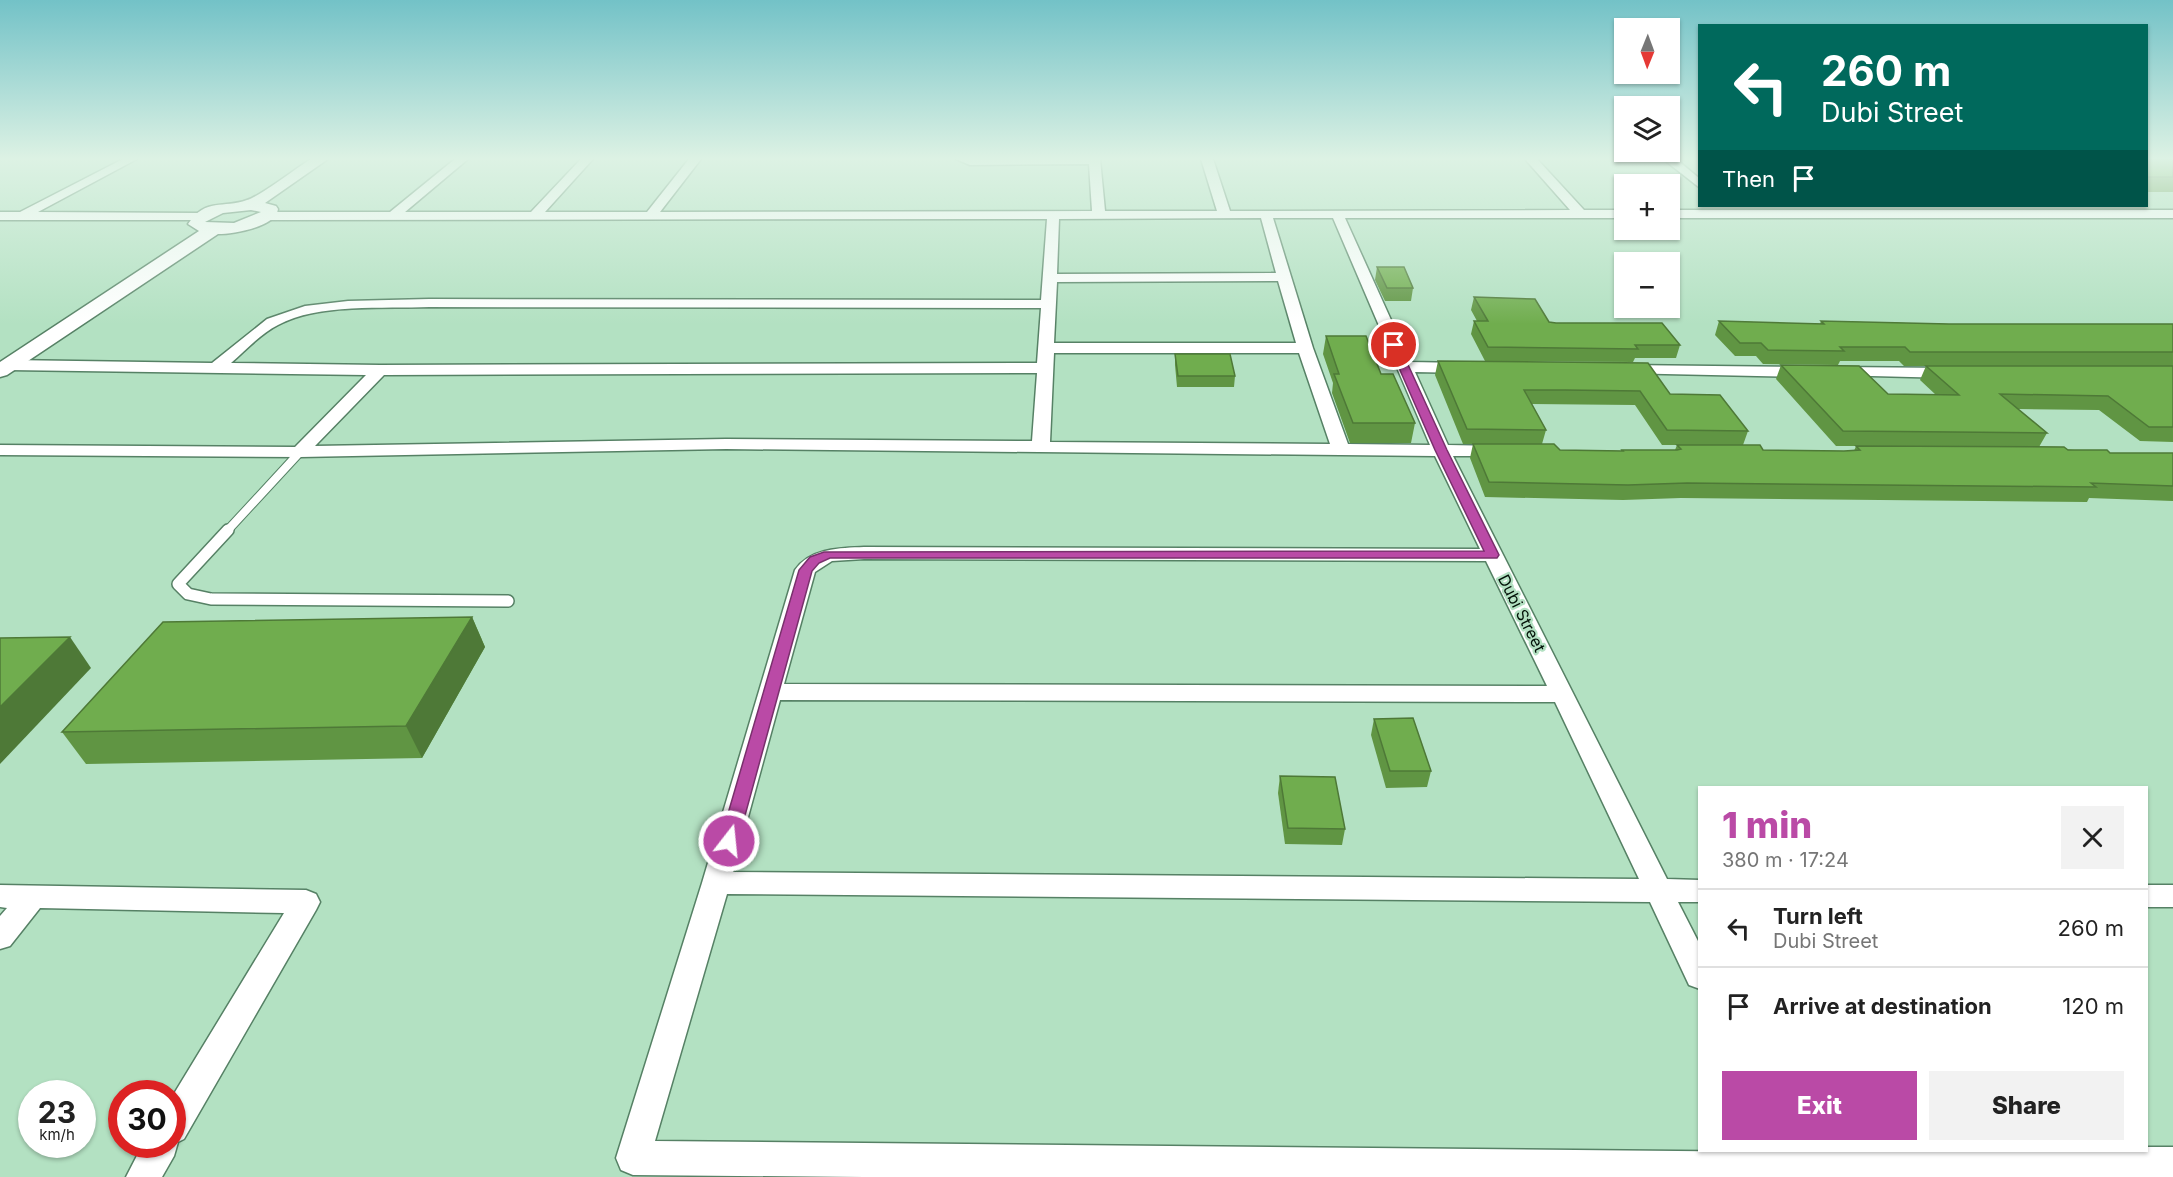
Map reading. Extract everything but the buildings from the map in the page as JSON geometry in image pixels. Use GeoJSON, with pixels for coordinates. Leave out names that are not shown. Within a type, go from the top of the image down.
{"type":"FeatureCollection","features":[{"type":"Feature","properties":{"kind":"street"},"geometry":{"type":"LineString","coordinates":[[22,216],[26,214]]}},
{"type":"Feature","properties":{"kind":"street"},"geometry":{"type":"LineString","coordinates":[[5,368],[220,214]]}},
{"type":"Feature","properties":{"kind":"street"},"geometry":{"type":"LineString","coordinates":[[0,216],[238,226],[266,216],[394,214],[1053,216],[1614,214]]}},
{"type":"Feature","properties":{"kind":"street"},"geometry":{"type":"LineString","coordinates":[[1266,214],[1305,348],[1341,449]]}},
{"type":"Feature","properties":{"kind":"street","name":"Dubi Street"},"geometry":{"type":"LineString","coordinates":[[1337,214],[1441,450],[1698,972]]}},
{"type":"Feature","properties":{"kind":"street"},"geometry":{"type":"LineString","coordinates":[[2064,214],[2173,214]]}},
{"type":"Feature","properties":{"kind":"street"},"geometry":{"type":"LineString","coordinates":[[1041,446],[1053,216]]}},
{"type":"Feature","properties":{"kind":"street"},"geometry":{"type":"LineString","coordinates":[[1050,278],[1284,278]]}},
{"type":"Feature","properties":{"kind":"street"},"geometry":{"type":"LineString","coordinates":[[218,366],[273,322],[299,312],[342,308],[440,303],[1048,304]]}},
{"type":"Feature","properties":{"kind":"street"},"geometry":{"type":"LineString","coordinates":[[1047,348],[1305,348]]}},
{"type":"Feature","properties":{"kind":"street"},"geometry":{"type":"LineString","coordinates":[[5,368],[218,366],[380,370],[1046,368]]}},
{"type":"Feature","properties":{"kind":"street"},"geometry":{"type":"LineString","coordinates":[[1404,367],[1480,368]]}},
{"type":"Feature","properties":{"kind":"street"},"geometry":{"type":"LineString","coordinates":[[300,452],[380,370]]}},
{"type":"Feature","properties":{"kind":"street"},"geometry":{"type":"LineString","coordinates":[[1606,370],[1969,373]]}},
{"type":"Feature","properties":{"kind":"street"},"geometry":{"type":"LineString","coordinates":[[0,450],[300,452],[726,444],[1522,451]]}},
{"type":"Feature","properties":{"kind":"street"},"geometry":{"type":"LineString","coordinates":[[1492,555],[828,554],[814,560],[805,570],[717,883],[633,1158],[1790,1166],[2173,1164]]}},
{"type":"Feature","properties":{"kind":"street"},"geometry":{"type":"LineString","coordinates":[[772,692],[1563,694]]}},
{"type":"Feature","properties":{"kind":"street"},"geometry":{"type":"LineString","coordinates":[[717,883],[1698,891]]}},
{"type":"Feature","properties":{"kind":"street"},"geometry":{"type":"LineString","coordinates":[[0,896],[306,902],[186,1104]]}},
{"type":"Feature","properties":{"kind":"street"},"geometry":{"type":"LineString","coordinates":[[2148,896],[2173,896]]}},
{"type":"Feature","properties":{"kind":"street"},"geometry":{"type":"LineString","coordinates":[[0,937],[33,897]]}},
{"type":"Feature","properties":{"kind":"street"},"geometry":{"type":"LineString","coordinates":[[143,1177],[154,1158]]}},
{"type":"Feature","properties":{"kind":"lane"},"geometry":{"type":"LineString","coordinates":[[300,452],[178,584],[188,594],[211,599],[508,601]]}},
{"type":"Feature","properties":{"kind":"route"},"geometry":{"type":"LineString","coordinates":[[729,841],[805,570],[814,560],[828,554],[1492,555],[1441,450],[1394,345]]}}]}
